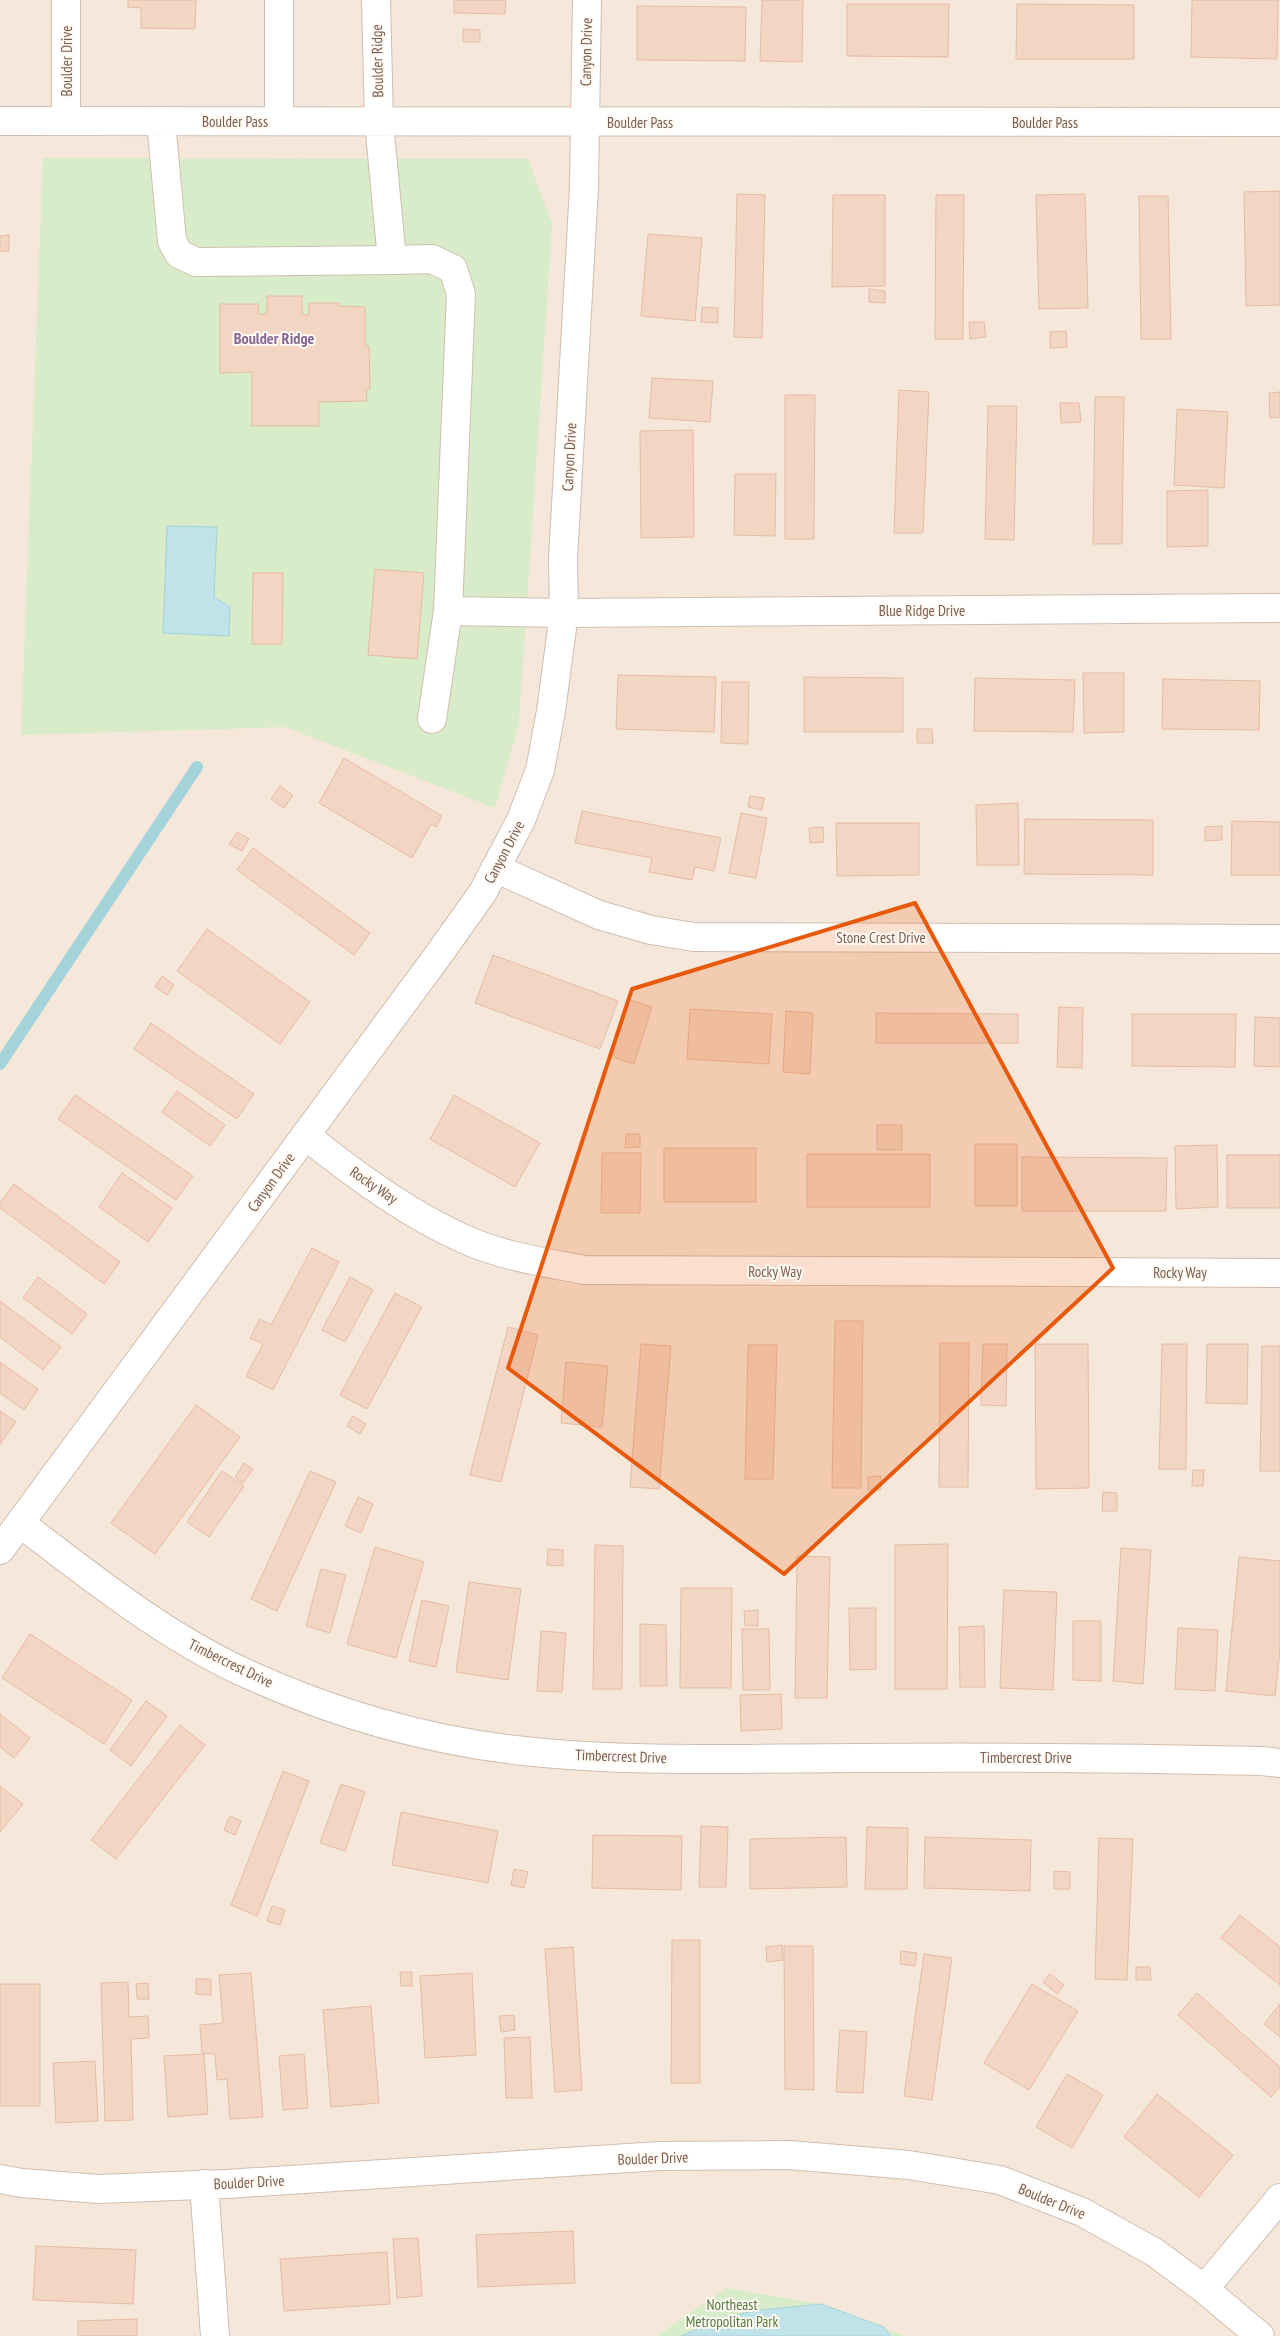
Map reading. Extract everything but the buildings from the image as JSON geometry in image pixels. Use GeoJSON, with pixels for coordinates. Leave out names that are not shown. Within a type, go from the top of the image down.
{"type":"FeatureCollection","features":[{"type":"Feature","properties":{"kind":"street","name":"Boulder Drive"},"geometry":{"type":"LineString","coordinates":[[66,0],[66,121]]}},
{"type":"Feature","properties":{"kind":"street"},"geometry":{"type":"LineString","coordinates":[[279,0],[279,121]]}},
{"type":"Feature","properties":{"kind":"street","name":"Boulder Ridge"},"geometry":{"type":"LineString","coordinates":[[376,0],[379,122],[392,260]]}},
{"type":"Feature","properties":{"kind":"street","name":"Canyon Drive"},"geometry":{"type":"LineString","coordinates":[[0,1550],[483,892],[521,820],[540,770],[551,711],[564,613],[563,559],[584,187],[587,0]]}},
{"type":"Feature","properties":{"kind":"street","name":"Boulder Pass"},"geometry":{"type":"LineString","coordinates":[[0,121],[1280,122]]}},
{"type":"Feature","properties":{"kind":"street"},"geometry":{"type":"LineString","coordinates":[[161,121],[172,241],[179,254],[196,262],[432,259],[453,268],[461,294],[448,611],[432,719]]}},
{"type":"Feature","properties":{"kind":"street","name":"Blue Ridge Drive"},"geometry":{"type":"LineString","coordinates":[[448,611],[564,613],[1280,608]]}},
{"type":"Feature","properties":{"kind":"street","name":"Stone Crest Drive"},"geometry":{"type":"LineString","coordinates":[[495,868],[599,915],[650,930],[694,937],[1280,939]]}},
{"type":"Feature","properties":{"kind":"street","name":"Rocky Way"},"geometry":{"type":"LineString","coordinates":[[306,1135],[393,1200],[462,1238],[522,1258],[584,1270],[1280,1273]]}},
{"type":"Feature","properties":{"kind":"street","name":"Timbercrest Drive"},"geometry":{"type":"LineString","coordinates":[[20,1523],[106,1588],[185,1641],[253,1677],[332,1707],[426,1735],[522,1751],[624,1758],[1080,1757],[1280,1763]]}},
{"type":"Feature","properties":{"kind":"street","name":"Boulder Drive"},"geometry":{"type":"LineString","coordinates":[[0,2179],[22,2183],[99,2189],[660,2156],[789,2154],[909,2165],[1000,2180],[1082,2212],[1154,2252],[1204,2289],[1260,2336]]}},
{"type":"Feature","properties":{"kind":"street"},"geometry":{"type":"LineString","coordinates":[[204,2184],[215,2336]]}},
{"type":"Feature","properties":{"kind":"street"},"geometry":{"type":"LineString","coordinates":[[1204,2289],[1280,2198]]}},
{"type":"Feature","properties":{"kind":"highlighted area"},"geometry":{"type":"Polygon","coordinates":[[[915,903],[1113,1268],[784,1574],[508,1368],[632,989],[915,903]]]}},
{"type":"Feature","properties":{"kind":"shaded area","name":"Boulder Ridge"},"geometry":{"type":"Polygon","coordinates":[[[0,0],[1280,0],[1280,2336],[905,2336],[821,2304],[727,2288],[656,2336],[0,2336],[0,0]]]}},
{"type":"Feature","properties":{"kind":"green space"},"geometry":{"type":"Polygon","coordinates":[[[43,158],[528,159],[552,224],[519,723],[495,808],[285,727],[21,735],[43,158]]]}},
{"type":"Feature","properties":{"kind":"green space","name":"Northeast Metropolitan Park"},"geometry":{"type":"Polygon","coordinates":[[[727,2288],[821,2304],[905,2336],[656,2336],[727,2288]]]}},
{"type":"Feature","properties":{"kind":"water"},"geometry":{"type":"Polygon","coordinates":[[[167,526],[217,527],[214,597],[230,607],[229,636],[163,633],[167,526]]]}},
{"type":"Feature","properties":{"kind":"water","name":"Northeast Metropolitan Park"},"geometry":{"type":"Polygon","coordinates":[[[821,2304],[884,2327],[891,2336],[681,2336],[717,2321],[752,2311],[821,2304]]]}},
{"type":"Feature","properties":{"kind":"waterway"},"geometry":{"type":"LineString","coordinates":[[0,1064],[197,767]]}},
{"type":"Feature","properties":{"kind":"district","name":"Boulder Ridge"},"geometry":{"type":"Point","coordinates":[274,338]}}]}
